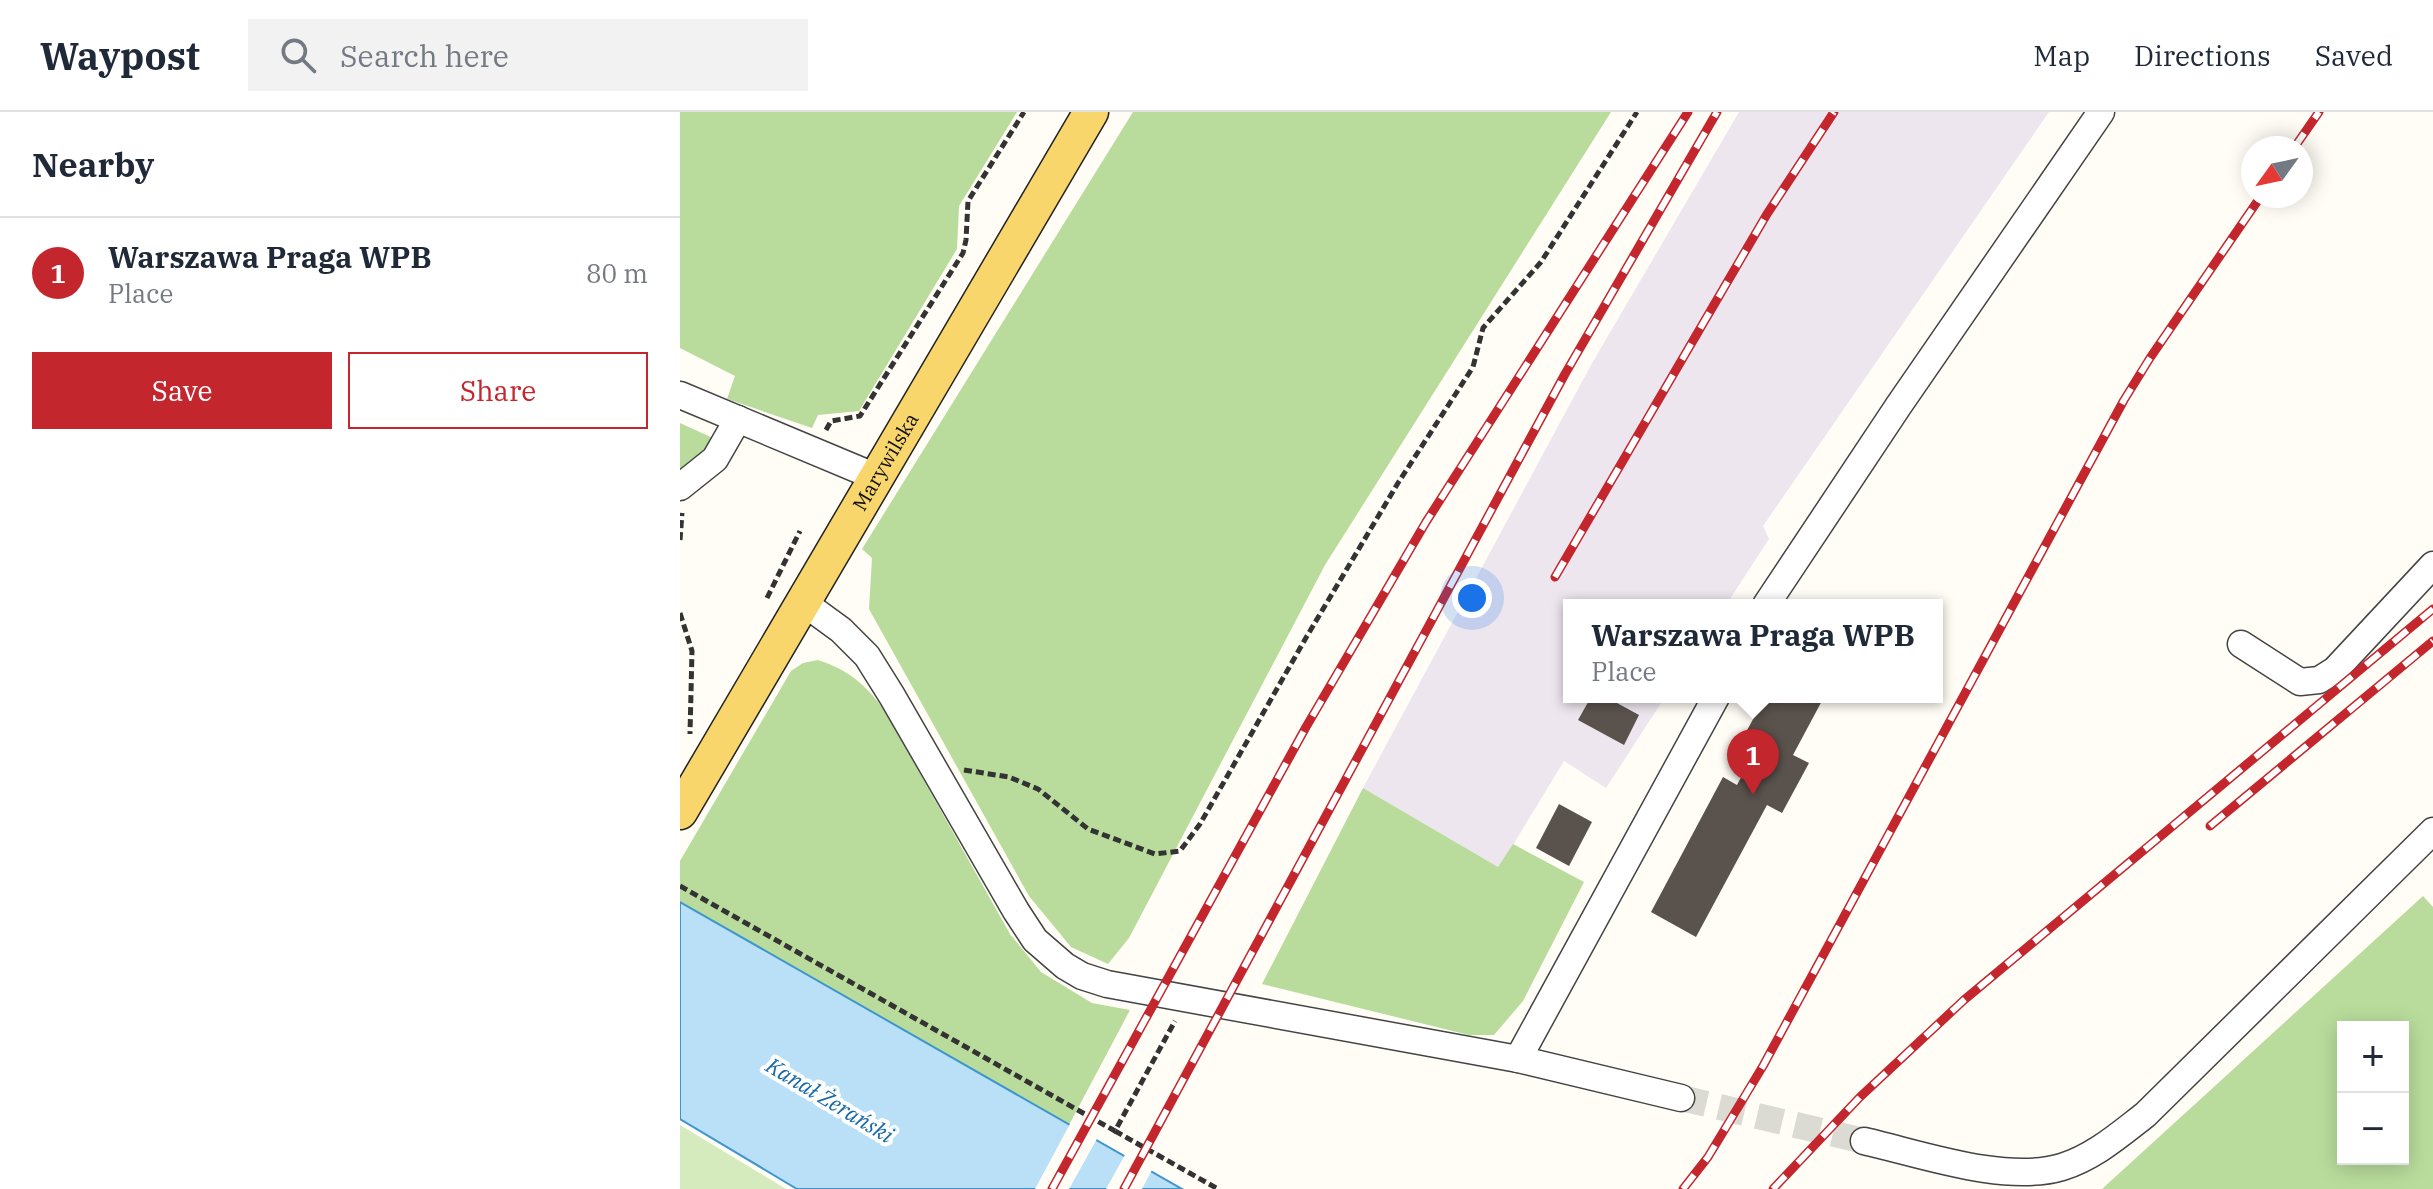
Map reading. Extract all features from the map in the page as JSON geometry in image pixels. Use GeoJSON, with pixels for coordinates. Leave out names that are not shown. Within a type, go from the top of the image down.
{"type":"FeatureCollection","features":[{"type":"Feature","properties":{"kind":"main road","name":"Marywilska"},"geometry":{"type":"LineString","coordinates":[[680,812],[1091,112]]}},
{"type":"Feature","properties":{"kind":"lane"},"geometry":{"type":"LineString","coordinates":[[1770,599],[2101,112]]}},
{"type":"Feature","properties":{"kind":"lane"},"geometry":{"type":"LineString","coordinates":[[680,395],[876,477]]}},
{"type":"Feature","properties":{"kind":"lane"},"geometry":{"type":"LineString","coordinates":[[680,487],[715,459],[738,419]]}},
{"type":"Feature","properties":{"kind":"lane"},"geometry":{"type":"LineString","coordinates":[[2241,644],[2300,682],[2310,683],[2326,677],[2433,565]]}},
{"type":"Feature","properties":{"kind":"lane"},"geometry":{"type":"LineString","coordinates":[[804,603],[841,630],[867,656],[1035,940],[1050,955],[1082,976],[1107,984],[1518,1059],[1681,1098]]}},
{"type":"Feature","properties":{"kind":"lane"},"geometry":{"type":"LineString","coordinates":[[1518,1059],[1713,703]]}},
{"type":"Feature","properties":{"kind":"lane"},"geometry":{"type":"LineString","coordinates":[[1864,1141],[1991,1170],[2025,1173],[2062,1167],[2103,1148],[2145,1115],[2433,831]]}},
{"type":"Feature","properties":{"kind":"path"},"geometry":{"type":"LineString","coordinates":[[826,431],[831,421],[860,416],[963,253],[968,201],[1024,112]]}},
{"type":"Feature","properties":{"kind":"path"},"geometry":{"type":"LineString","coordinates":[[933,765],[1009,777],[1038,789],[1088,829],[1155,854],[1180,851],[1200,824],[1398,483],[1473,367],[1483,328],[1541,262],[1637,112]]}},
{"type":"Feature","properties":{"kind":"path"},"geometry":{"type":"LineString","coordinates":[[680,613],[692,651],[690,739]]}},
{"type":"Feature","properties":{"kind":"path"},"geometry":{"type":"LineString","coordinates":[[680,886],[1218,1189]]}},
{"type":"Feature","properties":{"kind":"path"},"geometry":{"type":"LineString","coordinates":[[1115,1131],[1187,999]]}},
{"type":"Feature","properties":{"kind":"shaded area"},"geometry":{"type":"Polygon","coordinates":[[[1739,112],[2049,112],[1763,526],[1769,539],[1730,599],[1563,599],[1563,703],[1661,703],[1606,788],[1564,761],[1499,868],[1363,788],[1591,365],[1739,112]]]}},
{"type":"Feature","properties":{"kind":"green space"},"geometry":{"type":"Polygon","coordinates":[[[680,112],[1017,112],[959,206],[957,249],[859,411],[818,415],[812,428],[727,399],[735,376],[680,348],[680,112]]]}},
{"type":"Feature","properties":{"kind":"green space"},"geometry":{"type":"Polygon","coordinates":[[[1133,112],[1611,112],[1325,565],[1129,938],[1108,964],[1071,947],[1029,896],[869,609],[872,558],[862,549],[1133,112]]]}},
{"type":"Feature","properties":{"kind":"green space"},"geometry":{"type":"Polygon","coordinates":[[[680,423],[715,439],[710,454],[680,501],[680,423]]]}},
{"type":"Feature","properties":{"kind":"green space"},"geometry":{"type":"Polygon","coordinates":[[[818,660],[856,680],[885,711],[1010,934],[1041,972],[1092,1003],[1130,1010],[1069,1125],[680,902],[680,861],[791,671],[803,663],[818,660]]]}},
{"type":"Feature","properties":{"kind":"green space"},"geometry":{"type":"Polygon","coordinates":[[[1363,788],[1498,867],[1513,844],[1584,882],[1523,1001],[1494,1035],[1469,1035],[1262,984],[1363,788]]]}},
{"type":"Feature","properties":{"kind":"green space"},"geometry":{"type":"Polygon","coordinates":[[[2423,896],[2433,907],[2433,1189],[2102,1189],[2423,896]]]}},
{"type":"Feature","properties":{"kind":"green space"},"geometry":{"type":"Polygon","coordinates":[[[680,1125],[786,1189],[680,1189],[680,1125]]]}},
{"type":"Feature","properties":{"kind":"water","name":"Kanał Żerański"},"geometry":{"type":"Polygon","coordinates":[[[680,902],[1182,1189],[797,1189],[680,1119],[680,902]]]}},
{"type":"Feature","properties":{"kind":"pier"},"geometry":{"type":"Polygon","coordinates":[[[1071,1122],[1098,1137],[1069,1189],[1035,1189],[1071,1122]]]}},
{"type":"Feature","properties":{"kind":"pier"},"geometry":{"type":"Polygon","coordinates":[[[1126,1153],[1153,1168],[1142,1189],[1106,1189],[1126,1153]]]}},
{"type":"Feature","properties":{"kind":"building"},"geometry":{"type":"Polygon","coordinates":[[[1588,703],[1617,703],[1639,715],[1624,745],[1578,720],[1588,703]]]}},
{"type":"Feature","properties":{"kind":"building"},"geometry":{"type":"Polygon","coordinates":[[[1762,703],[1821,703],[1793,755],[1809,763],[1782,813],[1767,805],[1696,937],[1651,912],[1723,777],[1737,785],[1760,742],[1745,734],[1762,703]]]}},
{"type":"Feature","properties":{"kind":"building"},"geometry":{"type":"Polygon","coordinates":[[[1559,804],[1592,822],[1569,866],[1536,848],[1559,804]]]}},
{"type":"Feature","properties":{"kind":"tunnel"},"geometry":{"type":"LineString","coordinates":[[1681,1098],[1864,1141]]}},
{"type":"Feature","properties":{"kind":"railway"},"geometry":{"type":"LineString","coordinates":[[1052,1189],[1306,727],[1426,522],[1688,112]]}},
{"type":"Feature","properties":{"kind":"railway"},"geometry":{"type":"LineString","coordinates":[[1124,1189],[1565,374],[1717,112]]}},
{"type":"Feature","properties":{"kind":"railway"},"geometry":{"type":"LineString","coordinates":[[1555,577],[1767,214],[1834,112]]}},
{"type":"Feature","properties":{"kind":"railway"},"geometry":{"type":"LineString","coordinates":[[2302,136],[2319,112]]}},
{"type":"Feature","properties":{"kind":"railway"},"geometry":{"type":"LineString","coordinates":[[1683,1189],[1708,1157],[1763,1066],[2124,400],[2253,208]]}},
{"type":"Feature","properties":{"kind":"railway"},"geometry":{"type":"LineString","coordinates":[[1773,1189],[1860,1097],[1964,1000],[2433,609]]}},
{"type":"Feature","properties":{"kind":"railway"},"geometry":{"type":"LineString","coordinates":[[2210,826],[2433,641]]}},
{"type":"Feature","properties":{"kind":"place","name":"Warszawa Praga WPB"},"geometry":{"type":"Point","coordinates":[1753,795]}}]}
